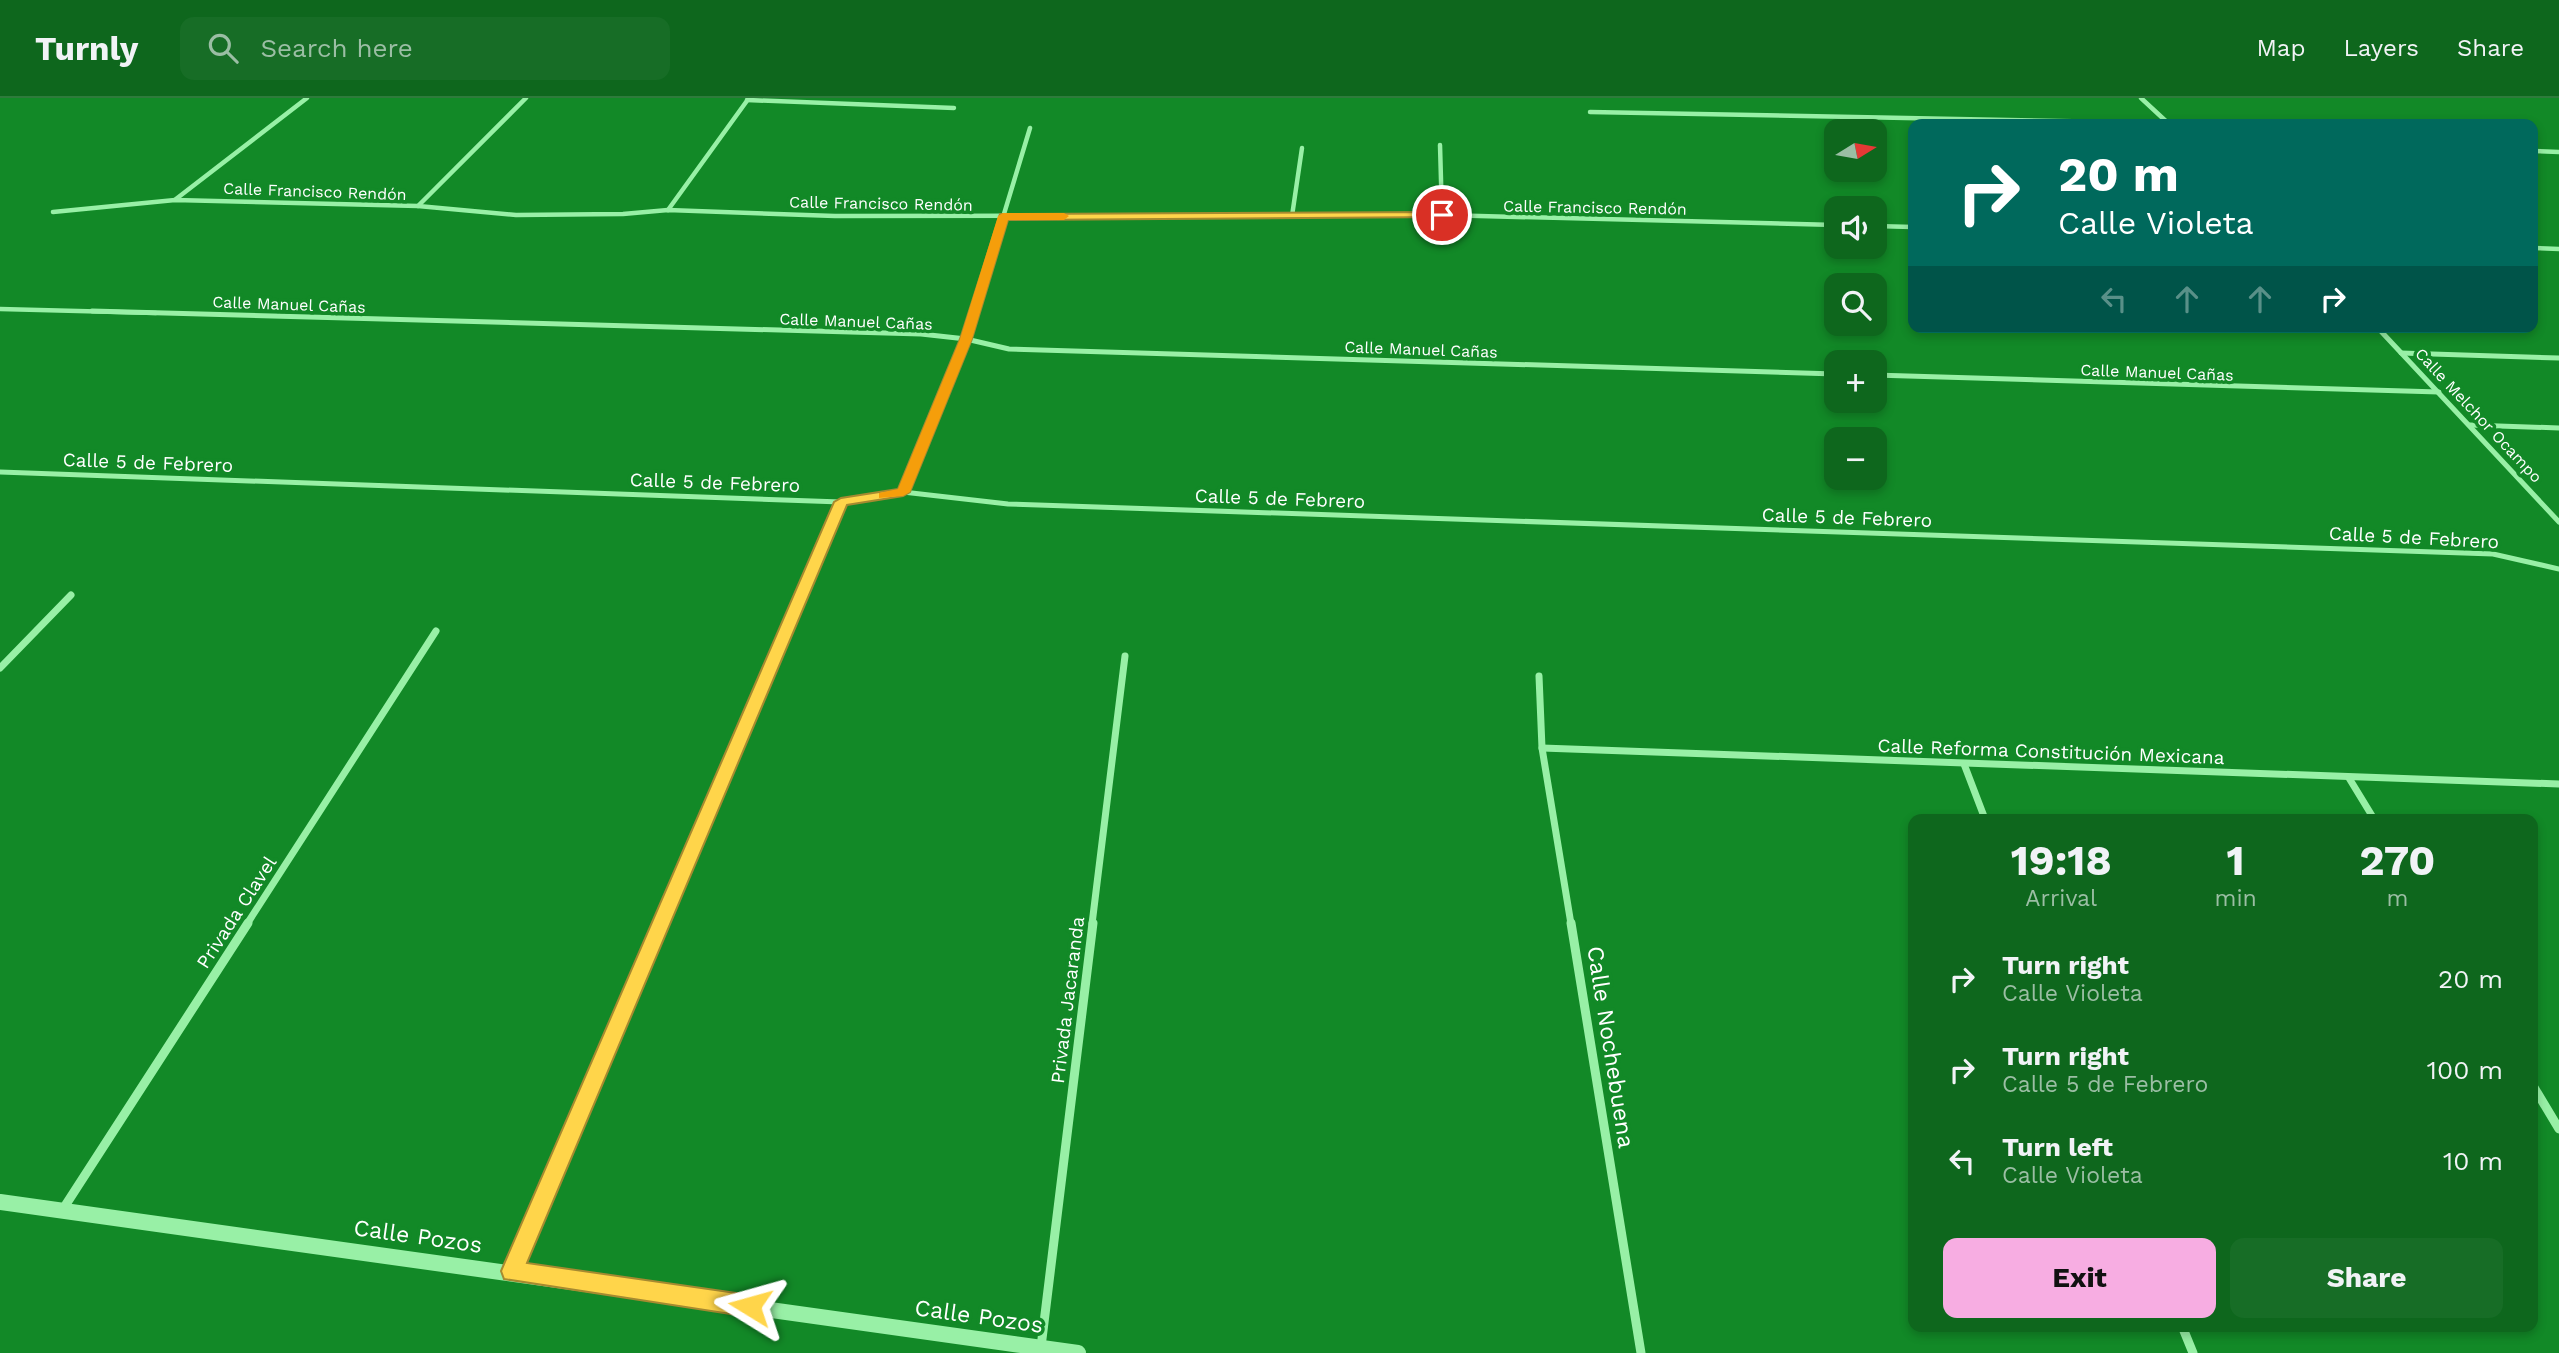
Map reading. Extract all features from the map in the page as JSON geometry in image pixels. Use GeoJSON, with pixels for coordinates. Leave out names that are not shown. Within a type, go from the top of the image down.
{"type":"FeatureCollection","features":[{"type":"Feature","properties":{"kind":"street"},"geometry":{"type":"LineString","coordinates":[[175,200],[307,98]]}},
{"type":"Feature","properties":{"kind":"street"},"geometry":{"type":"LineString","coordinates":[[418,206],[526,98]]}},
{"type":"Feature","properties":{"kind":"street"},"geometry":{"type":"LineString","coordinates":[[2141,98],[2164,119]]}},
{"type":"Feature","properties":{"kind":"street"},"geometry":{"type":"LineString","coordinates":[[668,210],[748,99],[954,108]]}},
{"type":"Feature","properties":{"kind":"street"},"geometry":{"type":"LineString","coordinates":[[1590,112],[1928,119]]}},
{"type":"Feature","properties":{"kind":"street"},"geometry":{"type":"LineString","coordinates":[[903,492],[966,339],[1030,128]]}},
{"type":"Feature","properties":{"kind":"street"},"geometry":{"type":"LineString","coordinates":[[1440,145],[1442,215]]}},
{"type":"Feature","properties":{"kind":"street"},"geometry":{"type":"LineString","coordinates":[[1292,216],[1302,148]]}},
{"type":"Feature","properties":{"kind":"street"},"geometry":{"type":"LineString","coordinates":[[2538,151],[2559,152]]}},
{"type":"Feature","properties":{"kind":"street","name":"Calle Francisco Rendón"},"geometry":{"type":"LineString","coordinates":[[52,212],[175,200],[418,206],[516,215],[623,214],[668,210],[835,216],[1442,215],[1824,225]]}},
{"type":"Feature","properties":{"kind":"street"},"geometry":{"type":"LineString","coordinates":[[1887,226],[1908,227]]}},
{"type":"Feature","properties":{"kind":"street"},"geometry":{"type":"LineString","coordinates":[[2538,248],[2559,249]]}},
{"type":"Feature","properties":{"kind":"street","name":"Calle Manuel Cañas"},"geometry":{"type":"LineString","coordinates":[[0,309],[907,333],[966,339],[1009,349],[1824,374]]}},
{"type":"Feature","properties":{"kind":"street","name":"Calle Melchor Ocampo"},"geometry":{"type":"LineString","coordinates":[[2383,333],[2559,522]]}},
{"type":"Feature","properties":{"kind":"street"},"geometry":{"type":"LineString","coordinates":[[2401,352],[2559,358]]}},
{"type":"Feature","properties":{"kind":"street","name":"Calle Manuel Cañas"},"geometry":{"type":"LineString","coordinates":[[1887,375],[2439,393]]}},
{"type":"Feature","properties":{"kind":"street"},"geometry":{"type":"LineString","coordinates":[[2470,425],[2559,428]]}},
{"type":"Feature","properties":{"kind":"street","name":"Calle 5 de Febrero"},"geometry":{"type":"LineString","coordinates":[[0,472],[841,502],[903,492],[1008,504],[2493,554],[2559,569]]}},
{"type":"Feature","properties":{"kind":"street"},"geometry":{"type":"LineString","coordinates":[[512,1271],[841,502]]}},
{"type":"Feature","properties":{"kind":"street"},"geometry":{"type":"LineString","coordinates":[[0,668],[71,595]]}},
{"type":"Feature","properties":{"kind":"street","name":"Privada Clavel"},"geometry":{"type":"LineString","coordinates":[[62,1210],[436,631]]}},
{"type":"Feature","properties":{"kind":"street","name":"Privada Jacaranda"},"geometry":{"type":"LineString","coordinates":[[1040,1348],[1125,656]]}},
{"type":"Feature","properties":{"kind":"street","name":"Calle Nochebuena"},"geometry":{"type":"LineString","coordinates":[[1539,676],[1542,748],[1641,1353]]}},
{"type":"Feature","properties":{"kind":"street","name":"Calle Reforma Constitución Mexicana"},"geometry":{"type":"LineString","coordinates":[[1542,748],[2559,784]]}},
{"type":"Feature","properties":{"kind":"street"},"geometry":{"type":"LineString","coordinates":[[1964,764],[1983,814]]}},
{"type":"Feature","properties":{"kind":"street"},"geometry":{"type":"LineString","coordinates":[[2349,778],[2371,814]]}},
{"type":"Feature","properties":{"kind":"street"},"geometry":{"type":"LineString","coordinates":[[2538,1094],[2559,1129]]}},
{"type":"Feature","properties":{"kind":"street","name":"Calle Pozos"},"geometry":{"type":"LineString","coordinates":[[0,1202],[512,1271],[1078,1353]]}},
{"type":"Feature","properties":{"kind":"street"},"geometry":{"type":"LineString","coordinates":[[2184,1332],[2193,1353]]}},
{"type":"Feature","properties":{"kind":"slow traffic"},"geometry":{"type":"LineString","coordinates":[[883,495],[903,492],[966,339],[1003,216],[1064,216]]}},
{"type":"Feature","properties":{"kind":"route"},"geometry":{"type":"LineString","coordinates":[[750,1306],[512,1271],[841,502],[903,492],[966,339],[1003,216],[1442,215]]}}]}
